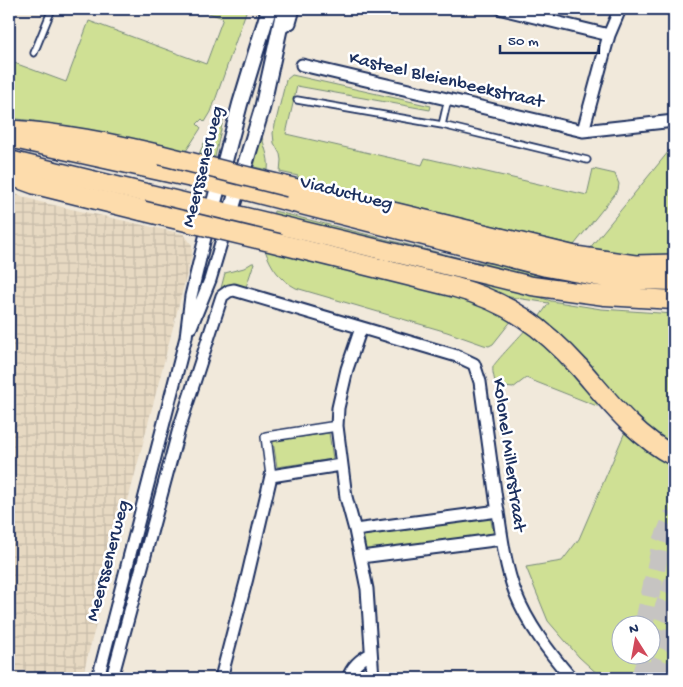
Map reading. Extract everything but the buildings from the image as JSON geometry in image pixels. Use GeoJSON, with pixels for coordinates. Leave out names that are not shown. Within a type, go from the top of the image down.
{"type":"FeatureCollection","features":[{"type":"Feature","properties":{"kind":"highway"},"geometry":{"type":"LineString","coordinates":[[9,130],[65,135],[100,141],[575,256],[635,265],[674,264]]}},
{"type":"Feature","properties":{"kind":"highway"},"geometry":{"type":"LineString","coordinates":[[9,175],[34,184],[454,286],[503,304],[547,334],[636,429],[674,456]]}},
{"type":"Feature","properties":{"kind":"main road","name":"Viaductweg"},"geometry":{"type":"LineString","coordinates":[[9,138],[219,184],[546,267],[611,278],[674,281]]}},
{"type":"Feature","properties":{"kind":"main road"},"geometry":{"type":"LineString","coordinates":[[9,160],[532,286],[605,296],[674,300]]}},
{"type":"Feature","properties":{"kind":"street","name":"Meerssenerweg"},"geometry":{"type":"LineString","coordinates":[[98,678],[186,337],[191,296],[212,210],[240,104],[269,9]]}},
{"type":"Feature","properties":{"kind":"street","name":"Meerssenerweg"},"geometry":{"type":"LineString","coordinates":[[186,337],[210,280],[262,109],[284,9]]}},
{"type":"Feature","properties":{"kind":"street","name":"Meerssenerweg"},"geometry":{"type":"LineString","coordinates":[[279,29],[290,23],[294,9]]}},
{"type":"Feature","properties":{"kind":"street"},"geometry":{"type":"LineString","coordinates":[[502,9],[609,35]]}},
{"type":"Feature","properties":{"kind":"street"},"geometry":{"type":"LineString","coordinates":[[583,131],[609,35],[620,9]]}},
{"type":"Feature","properties":{"kind":"street","name":"Kasteel Bleienbeekstraat"},"geometry":{"type":"LineString","coordinates":[[302,65],[583,131],[674,121]]}},
{"type":"Feature","properties":{"kind":"street","name":"Kolonel Millerstraat"},"geometry":{"type":"LineString","coordinates":[[222,296],[234,290],[457,356],[474,364],[480,382],[502,538],[509,574],[524,613],[534,631],[571,678]]}},
{"type":"Feature","properties":{"kind":"street","name":"Meerssenerweg"},"geometry":{"type":"LineString","coordinates":[[112,678],[179,428],[222,296]]}},
{"type":"Feature","properties":{"kind":"street"},"geometry":{"type":"LineString","coordinates":[[361,328],[347,369],[338,408],[337,426],[346,497],[367,589],[373,678]]}},
{"type":"Feature","properties":{"kind":"street"},"geometry":{"type":"LineString","coordinates":[[164,424],[179,428]]}},
{"type":"Feature","properties":{"kind":"street"},"geometry":{"type":"LineString","coordinates":[[221,678],[248,578],[271,476],[266,437],[337,426]]}},
{"type":"Feature","properties":{"kind":"street"},"geometry":{"type":"LineString","coordinates":[[271,476],[341,465]]}},
{"type":"Feature","properties":{"kind":"street"},"geometry":{"type":"LineString","coordinates":[[355,530],[498,511]]}},
{"type":"Feature","properties":{"kind":"street"},"geometry":{"type":"LineString","coordinates":[[361,557],[502,538]]}},
{"type":"Feature","properties":{"kind":"street"},"geometry":{"type":"LineString","coordinates":[[348,678],[350,672],[362,658],[371,654]]}},
{"type":"Feature","properties":{"kind":"lane"},"geometry":{"type":"LineString","coordinates":[[34,53],[52,9]]}},
{"type":"Feature","properties":{"kind":"lane"},"geometry":{"type":"LineString","coordinates":[[442,125],[448,99]]}},
{"type":"Feature","properties":{"kind":"lane"},"geometry":{"type":"LineString","coordinates":[[297,100],[442,125],[587,160]]}},
{"type":"Feature","properties":{"kind":"shaded area"},"geometry":{"type":"Polygon","coordinates":[[[9,192],[40,202],[184,234],[192,245],[192,254],[82,678],[9,678],[9,192]]]}},
{"type":"Feature","properties":{"kind":"green space"},"geometry":{"type":"Polygon","coordinates":[[[197,9],[247,9],[211,112],[205,122],[202,119],[197,124],[201,128],[186,151],[76,128],[9,118],[9,61],[66,82],[89,21],[206,64],[223,18],[197,9]]]}},
{"type":"Feature","properties":{"kind":"green space"},"geometry":{"type":"Polygon","coordinates":[[[292,75],[431,106],[430,110],[297,86],[286,134],[422,165],[425,158],[587,195],[593,169],[615,174],[619,184],[618,190],[574,245],[298,179],[298,176],[280,172],[280,154],[274,143],[273,133],[286,80],[292,75]]]}},
{"type":"Feature","properties":{"kind":"green space"},"geometry":{"type":"Polygon","coordinates":[[[224,116],[215,157],[199,154],[205,141],[224,116]]]}},
{"type":"Feature","properties":{"kind":"green space"},"geometry":{"type":"Polygon","coordinates":[[[261,130],[268,160],[268,170],[254,167],[261,130]]]}},
{"type":"Feature","properties":{"kind":"green space"},"geometry":{"type":"Polygon","coordinates":[[[669,151],[674,167],[674,255],[649,258],[589,249],[669,151]]]}},
{"type":"Feature","properties":{"kind":"green space"},"geometry":{"type":"Polygon","coordinates":[[[274,211],[472,261],[674,288],[674,294],[563,285],[273,217],[274,211]]]}},
{"type":"Feature","properties":{"kind":"green space"},"geometry":{"type":"Polygon","coordinates":[[[265,247],[466,296],[512,320],[493,344],[489,346],[484,345],[447,332],[296,288],[276,272],[267,256],[265,247]]]}},
{"type":"Feature","properties":{"kind":"green space"},"geometry":{"type":"Polygon","coordinates":[[[254,263],[246,287],[232,285],[220,292],[225,273],[244,268],[254,263]]]}},
{"type":"Feature","properties":{"kind":"green space"},"geometry":{"type":"Polygon","coordinates":[[[424,270],[528,293],[551,301],[601,309],[674,314],[674,445],[631,411],[568,341],[540,316],[549,303],[503,296],[424,270]]]}},
{"type":"Feature","properties":{"kind":"green space"},"geometry":{"type":"Polygon","coordinates":[[[528,327],[603,404],[597,406],[526,378],[513,388],[496,386],[493,374],[494,365],[528,327]]]}},
{"type":"Feature","properties":{"kind":"green space"},"geometry":{"type":"Polygon","coordinates":[[[628,425],[674,461],[674,678],[602,678],[579,657],[548,621],[526,567],[562,561],[579,539],[628,425]]]}},
{"type":"Feature","properties":{"kind":"green space"},"geometry":{"type":"Polygon","coordinates":[[[329,433],[333,459],[277,467],[273,441],[329,433]]]}},
{"type":"Feature","properties":{"kind":"green space"},"geometry":{"type":"Polygon","coordinates":[[[490,515],[494,537],[363,554],[360,532],[490,515]]]}},
{"type":"Feature","properties":{"kind":"tunnel"},"geometry":{"type":"LineString","coordinates":[[646,614],[661,545],[674,514]]}},
{"type":"Feature","properties":{"kind":"tunnel"},"geometry":{"type":"LineString","coordinates":[[660,619],[674,581]]}},
{"type":"Feature","properties":{"kind":"tunnel"},"geometry":{"type":"LineString","coordinates":[[654,678],[674,631]]}},
{"type":"Feature","properties":{"kind":"tunnel"},"geometry":{"type":"LineString","coordinates":[[640,678],[645,664]]}}]}
